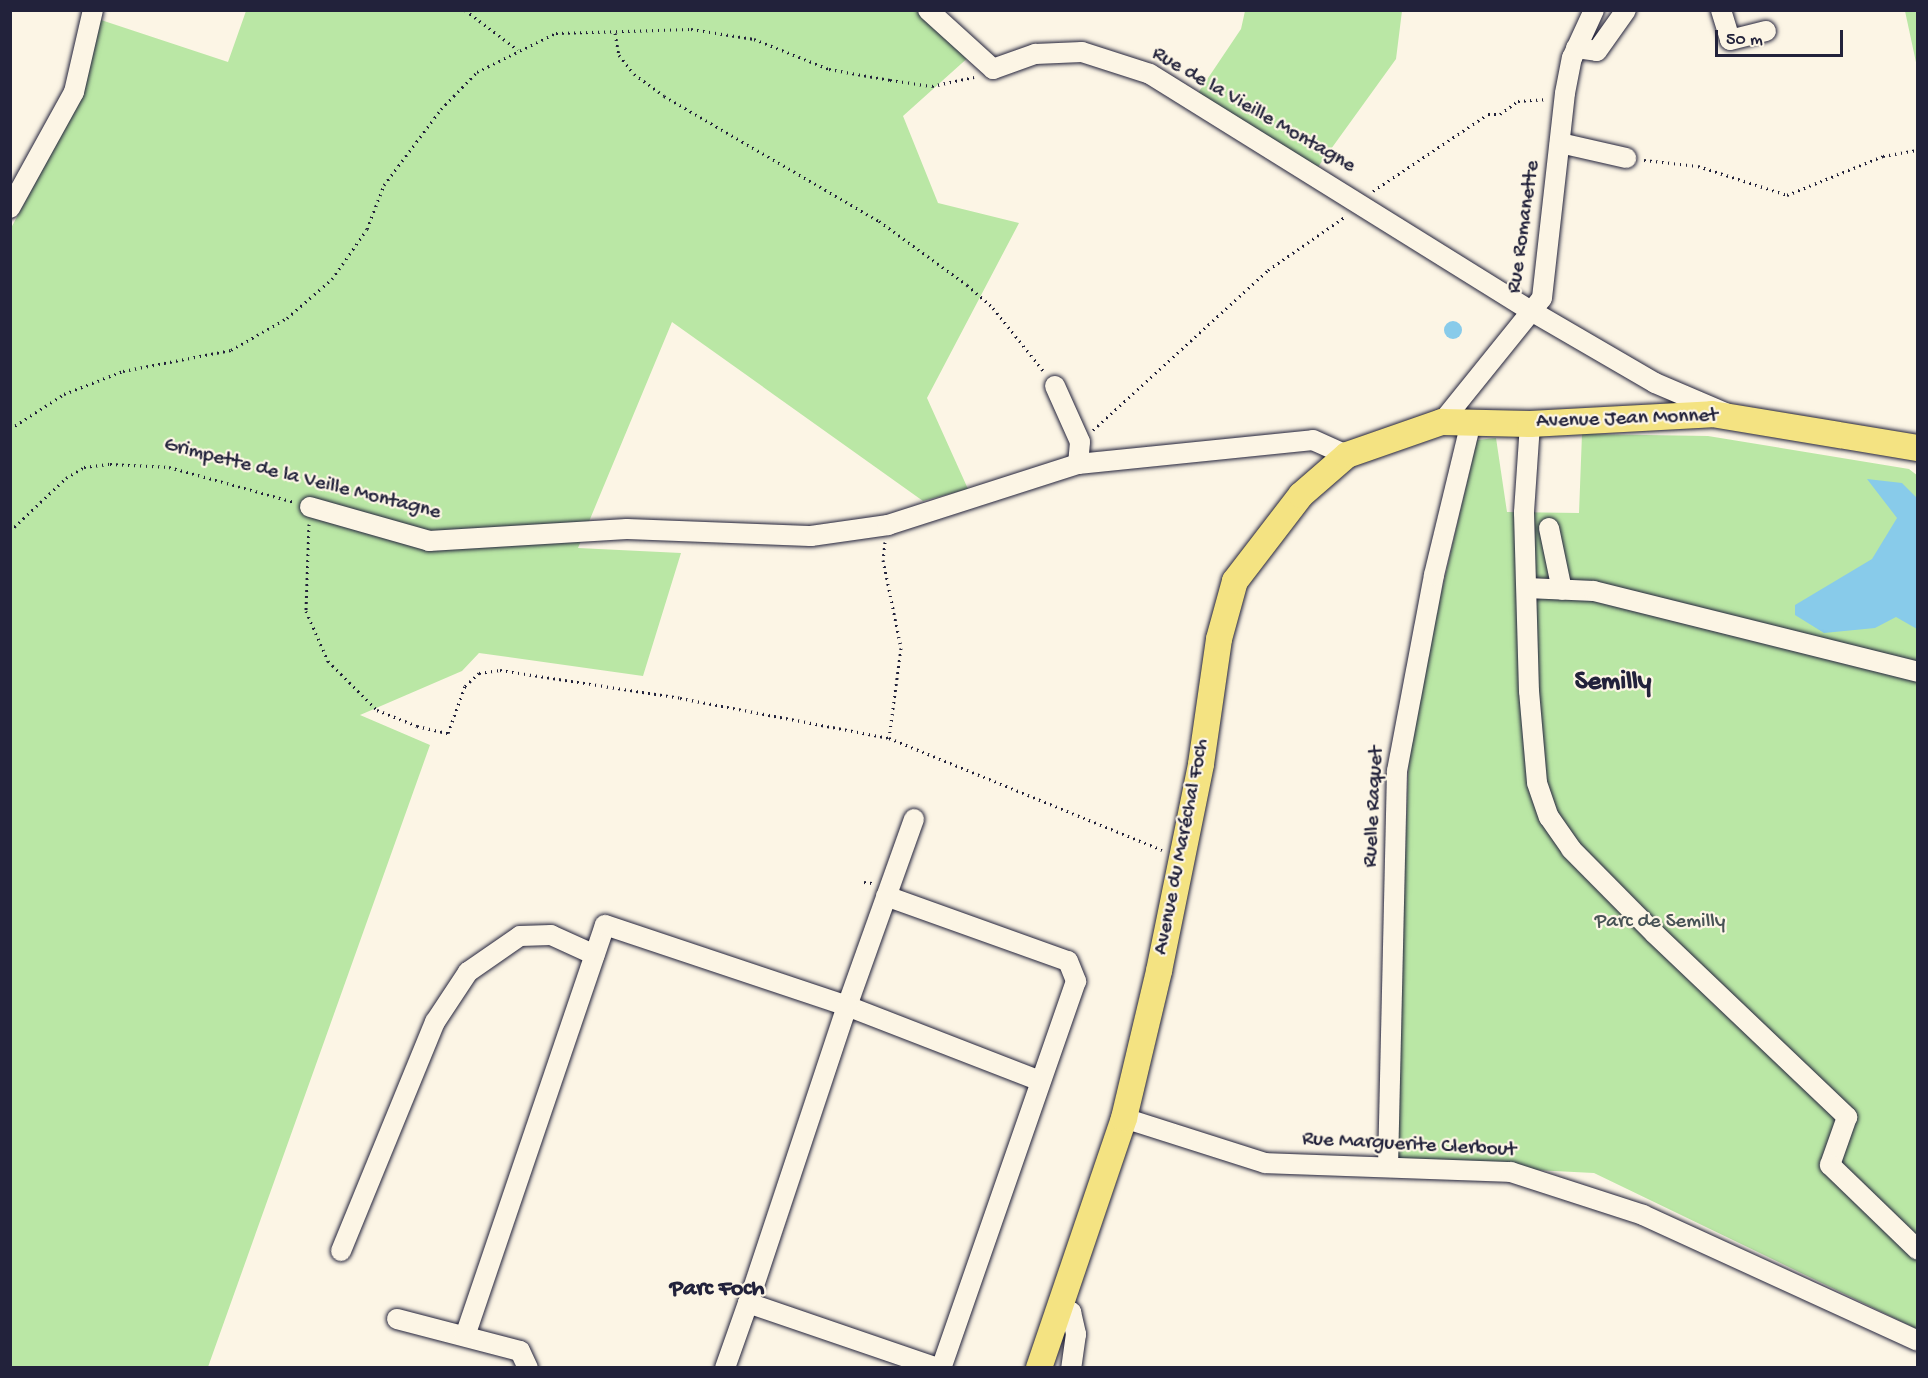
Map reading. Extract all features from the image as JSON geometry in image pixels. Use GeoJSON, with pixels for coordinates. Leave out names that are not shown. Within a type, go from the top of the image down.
{"type":"FeatureCollection","features":[{"type":"Feature","properties":{"kind":"main road","name":"Avenue Jean Monnet"},"geometry":{"type":"LineString","coordinates":[[1442,422],[1530,424],[1732,417],[1917,448]]}},
{"type":"Feature","properties":{"kind":"main road","name":"Avenue du Maréchal Foch"},"geometry":{"type":"LineString","coordinates":[[1039,1368],[1124,1118],[1180,858],[1219,639],[1235,581],[1301,495],[1347,455],[1442,422]]}},
{"type":"Feature","properties":{"kind":"street"},"geometry":{"type":"LineString","coordinates":[[10,208],[74,92],[93,10]]}},
{"type":"Feature","properties":{"kind":"street"},"geometry":{"type":"LineString","coordinates":[[928,10],[993,69]]}},
{"type":"Feature","properties":{"kind":"street","name":"Rue Romanette"},"geometry":{"type":"LineString","coordinates":[[1442,422],[1533,312],[1545,287],[1565,93],[1576,48],[1594,10]]}},
{"type":"Feature","properties":{"kind":"street"},"geometry":{"type":"LineString","coordinates":[[1576,48],[1597,51],[1626,10]]}},
{"type":"Feature","properties":{"kind":"street"},"geometry":{"type":"LineString","coordinates":[[1721,10],[1730,40],[1766,31]]}},
{"type":"Feature","properties":{"kind":"street","name":"Rue de la Vieille Montagne"},"geometry":{"type":"LineString","coordinates":[[993,69],[1035,54],[1082,52],[1150,74],[1360,201],[1533,312],[1655,383],[1713,403],[1732,417]]}},
{"type":"Feature","properties":{"kind":"street"},"geometry":{"type":"LineString","coordinates":[[1560,143],[1626,158]]}},
{"type":"Feature","properties":{"kind":"street"},"geometry":{"type":"LineString","coordinates":[[1055,386],[1080,442],[1078,464]]}},
{"type":"Feature","properties":{"kind":"street","name":"Ruelle Raquet"},"geometry":{"type":"LineString","coordinates":[[1388,1167],[1397,771],[1434,575],[1471,422]]}},
{"type":"Feature","properties":{"kind":"street"},"geometry":{"type":"LineString","coordinates":[[1530,424],[1524,513],[1527,588],[1537,783],[1549,817],[1571,849],[1654,933],[1847,1117],[1830,1166],[1917,1250]]}},
{"type":"Feature","properties":{"kind":"street","name":"Grimpette de la Veille Montagne"},"geometry":{"type":"LineString","coordinates":[[310,507],[429,541],[627,529],[811,536],[888,525],[1078,464],[1313,440],[1347,455]]}},
{"type":"Feature","properties":{"kind":"street"},"geometry":{"type":"LineString","coordinates":[[1549,528],[1563,590]]}},
{"type":"Feature","properties":{"kind":"street"},"geometry":{"type":"LineString","coordinates":[[1527,588],[1594,591],[1917,672]]}},
{"type":"Feature","properties":{"kind":"street"},"geometry":{"type":"LineString","coordinates":[[725,1368],[847,1006],[914,819]]}},
{"type":"Feature","properties":{"kind":"street"},"geometry":{"type":"LineString","coordinates":[[748,1303],[939,1367],[1076,981],[1068,961],[886,896]]}},
{"type":"Feature","properties":{"kind":"street"},"geometry":{"type":"LineString","coordinates":[[465,1336],[605,925],[847,1006],[1040,1081]]}},
{"type":"Feature","properties":{"kind":"street"},"geometry":{"type":"LineString","coordinates":[[341,1251],[435,1022],[468,972],[520,936],[551,935],[595,955]]}},
{"type":"Feature","properties":{"kind":"street","name":"Rue Marguerite Clerbout"},"geometry":{"type":"LineString","coordinates":[[1124,1118],[1265,1163],[1511,1172],[1643,1215],[1917,1341]]}},
{"type":"Feature","properties":{"kind":"street"},"geometry":{"type":"LineString","coordinates":[[1060,1306],[1071,1312],[1076,1334],[1071,1368]]}},
{"type":"Feature","properties":{"kind":"street"},"geometry":{"type":"LineString","coordinates":[[397,1318],[519,1350],[528,1368]]}},
{"type":"Feature","properties":{"kind":"path"},"geometry":{"type":"LineString","coordinates":[[465,10],[518,50]]}},
{"type":"Feature","properties":{"kind":"path"},"geometry":{"type":"LineString","coordinates":[[10,429],[64,394],[123,371],[231,350],[287,318],[332,279],[367,229],[384,185],[441,109],[477,72],[556,33],[690,29],[743,38],[829,69],[932,86],[993,69]]}},
{"type":"Feature","properties":{"kind":"path"},"geometry":{"type":"LineString","coordinates":[[615,33],[618,55],[634,75],[664,96],[879,221],[967,285],[993,308],[1055,386]]}},
{"type":"Feature","properties":{"kind":"path"},"geometry":{"type":"LineString","coordinates":[[1080,442],[1268,270],[1360,201],[1488,114],[1500,114],[1518,101],[1565,93]]}},
{"type":"Feature","properties":{"kind":"path"},"geometry":{"type":"LineString","coordinates":[[1626,158],[1698,166],[1787,195],[1883,156],[1917,150]]}},
{"type":"Feature","properties":{"kind":"path","name":"Grimpette de la Veille Montagne"},"geometry":{"type":"LineString","coordinates":[[10,531],[66,478],[84,467],[110,464],[169,467],[310,507]]}},
{"type":"Feature","properties":{"kind":"path"},"geometry":{"type":"LineString","coordinates":[[310,507],[306,611],[327,661],[377,710],[448,733],[465,686],[479,673],[500,670],[889,738],[1180,858]]}},
{"type":"Feature","properties":{"kind":"path"},"geometry":{"type":"LineString","coordinates":[[888,525],[883,560],[901,648],[889,738]]}},
{"type":"Feature","properties":{"kind":"green space"},"geometry":{"type":"Polygon","coordinates":[[[246,11],[917,11],[971,55],[903,116],[938,203],[1019,223],[927,398],[968,489],[923,501],[672,322],[578,548],[681,553],[643,676],[479,653],[462,671],[360,715],[430,745],[208,1367],[11,1368],[11,228],[83,94],[98,19],[228,62],[246,11]]]}},
{"type":"Feature","properties":{"kind":"green space"},"geometry":{"type":"Polygon","coordinates":[[[1245,11],[1402,11],[1396,59],[1318,167],[1198,93],[1241,29],[1245,11]]]}},
{"type":"Feature","properties":{"kind":"green space"},"geometry":{"type":"Polygon","coordinates":[[[1905,11],[1917,11],[1917,67],[1905,11]]]}},
{"type":"Feature","properties":{"kind":"green space","name":"Parc de Semilly"},"geometry":{"type":"Polygon","coordinates":[[[1582,434],[1708,436],[1909,469],[1918,476],[1917,1329],[1594,1173],[1400,1163],[1394,1153],[1410,726],[1477,440],[1496,438],[1507,512],[1579,513],[1582,434]]]}},
{"type":"Feature","properties":{"kind":"water"},"geometry":{"type":"Polygon","coordinates":[[[1453,321],[1459,324],[1462,330],[1459,336],[1453,339],[1447,336],[1444,330],[1447,324],[1453,321]]]}},
{"type":"Feature","properties":{"kind":"water"},"geometry":{"type":"Polygon","coordinates":[[[1867,479],[1902,483],[1917,498],[1917,629],[1896,617],[1875,628],[1824,633],[1795,615],[1795,605],[1872,559],[1897,518],[1867,479]]]}},
{"type":"Feature","properties":{"kind":"district","name":"Semilly"},"geometry":{"type":"Point","coordinates":[1613,684]}},
{"type":"Feature","properties":{"kind":"district","name":"Parc Foch"},"geometry":{"type":"Point","coordinates":[717,1290]}}]}
